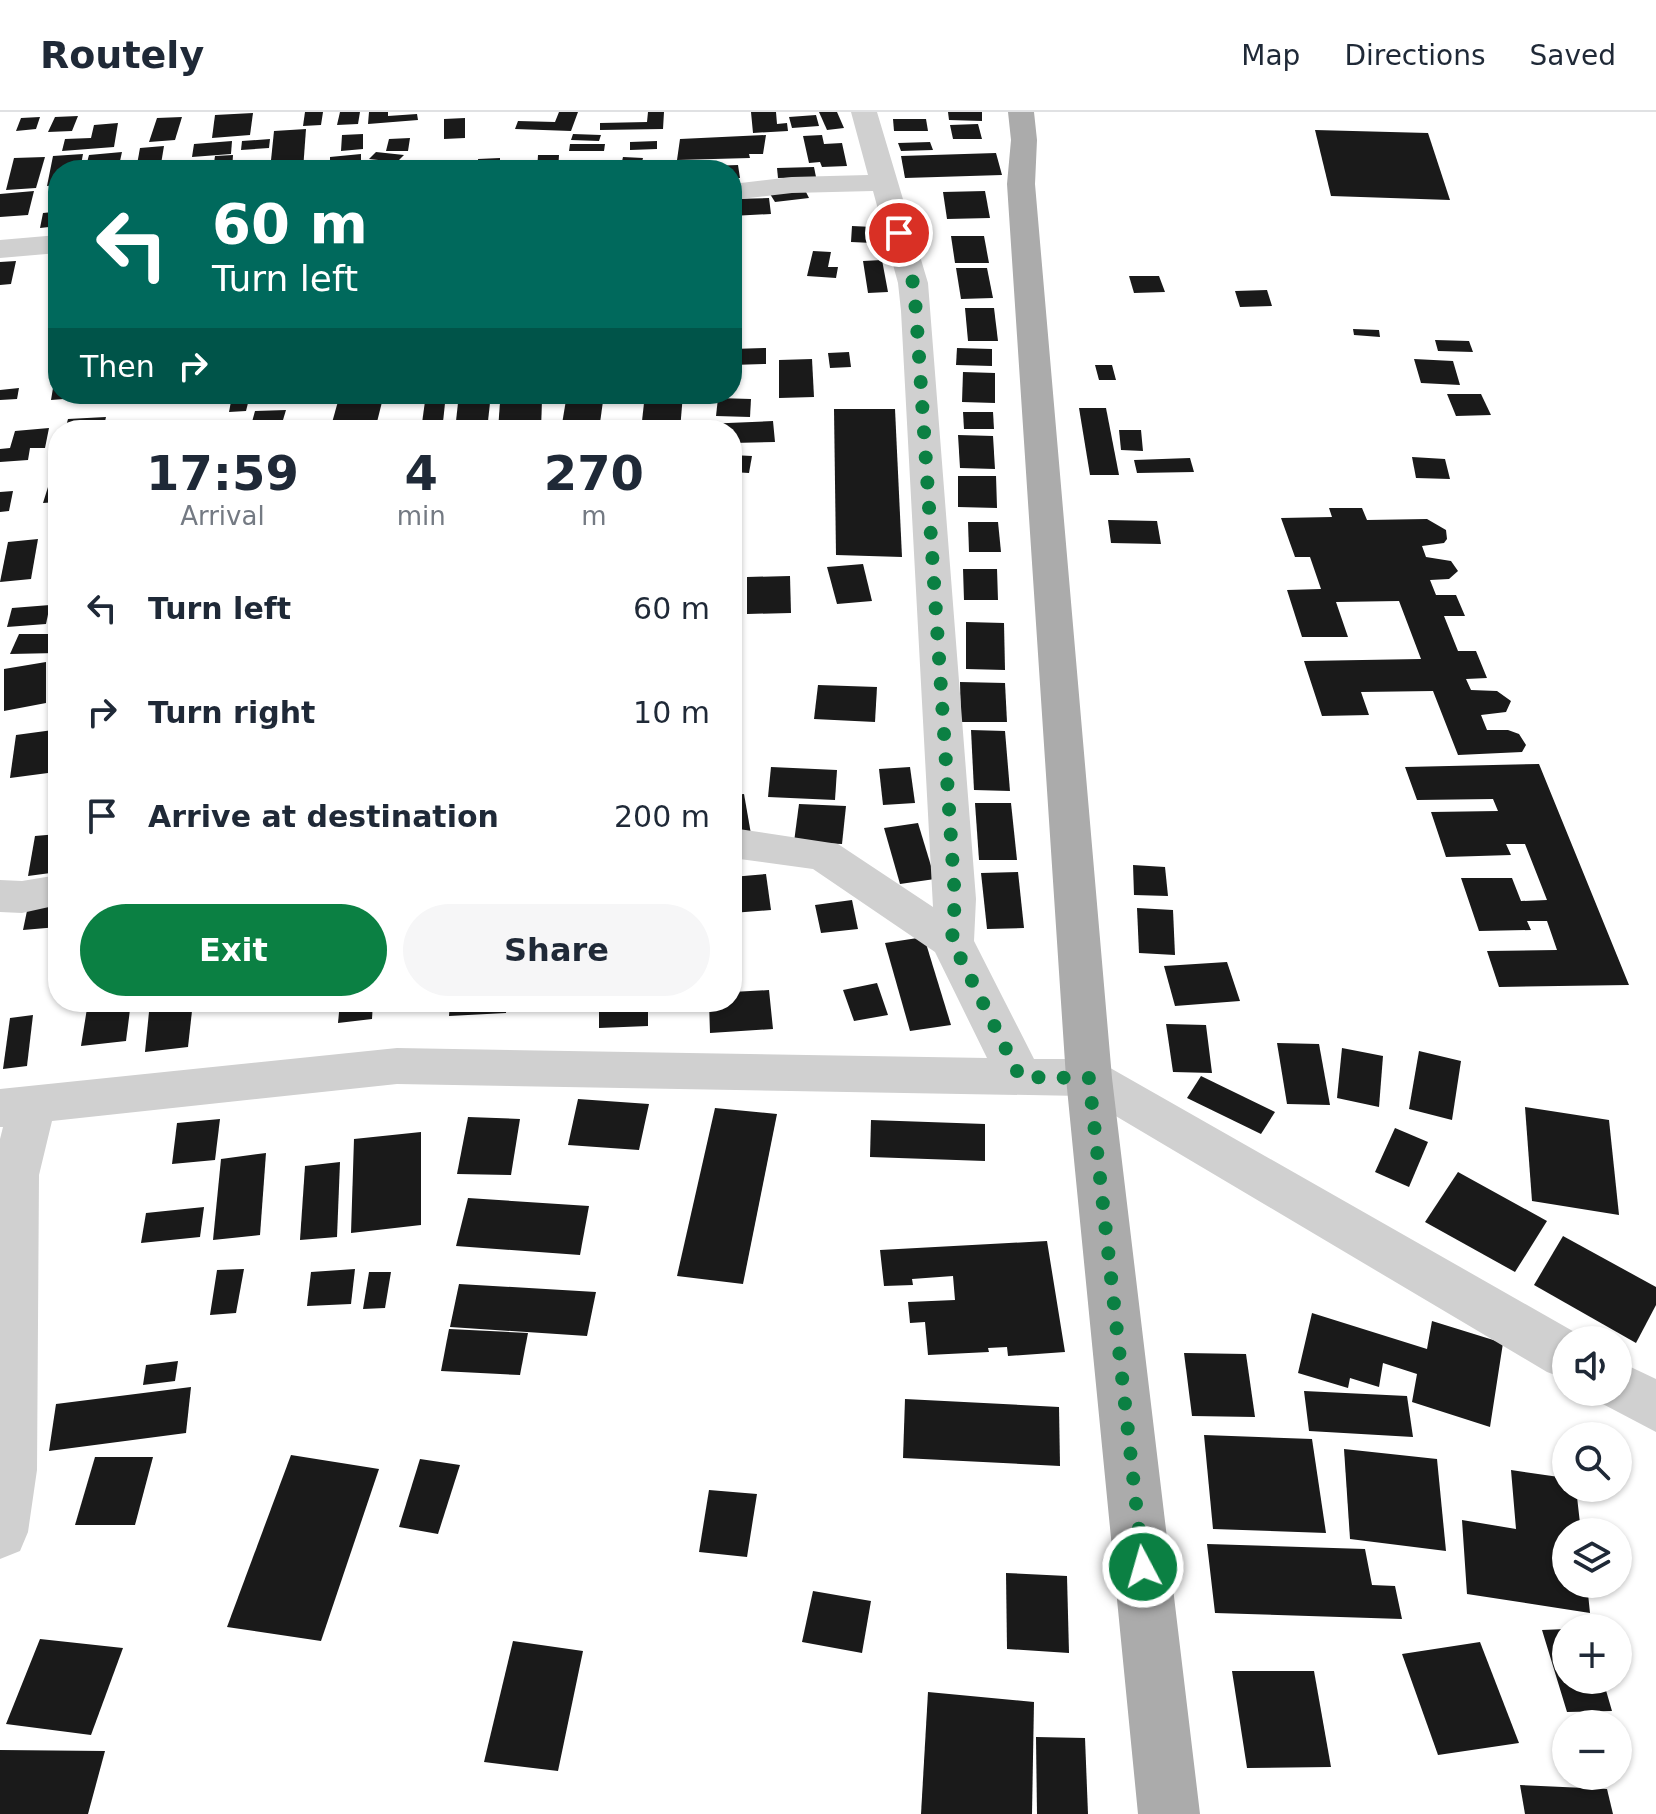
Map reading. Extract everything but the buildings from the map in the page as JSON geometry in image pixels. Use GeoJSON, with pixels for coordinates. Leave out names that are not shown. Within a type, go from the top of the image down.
{"type":"FeatureCollection","features":[{"type":"Feature","properties":{"kind":"main road"},"geometry":{"type":"LineString","coordinates":[[1021,112],[1024,140],[1021,184],[1089,1078],[1169,1814]]}},
{"type":"Feature","properties":{"kind":"street"},"geometry":{"type":"LineString","coordinates":[[864,112],[913,283],[916,311],[955,899],[952,941]]}},
{"type":"Feature","properties":{"kind":"street"},"geometry":{"type":"LineString","coordinates":[[742,191],[792,185],[885,183]]}},
{"type":"Feature","properties":{"kind":"street"},"geometry":{"type":"LineString","coordinates":[[0,249],[48,245]]}},
{"type":"Feature","properties":{"kind":"street"},"geometry":{"type":"LineString","coordinates":[[742,844],[823,855],[952,941],[1020,1077]]}},
{"type":"Feature","properties":{"kind":"street"},"geometry":{"type":"LineString","coordinates":[[0,896],[22,897],[48,892]]}},
{"type":"Feature","properties":{"kind":"street"},"geometry":{"type":"LineString","coordinates":[[0,1532],[10,1470],[8,1178],[16,1107],[397,1066],[1089,1078],[1552,1347]]}},
{"type":"Feature","properties":{"kind":"street"},"geometry":{"type":"LineString","coordinates":[[1632,1393],[1656,1407]]}},
{"type":"Feature","properties":{"kind":"route"},"geometry":{"type":"LineString","coordinates":[[899,233],[913,283],[916,311],[955,899],[952,941],[1020,1077],[1089,1078],[1143,1567]]}}]}
